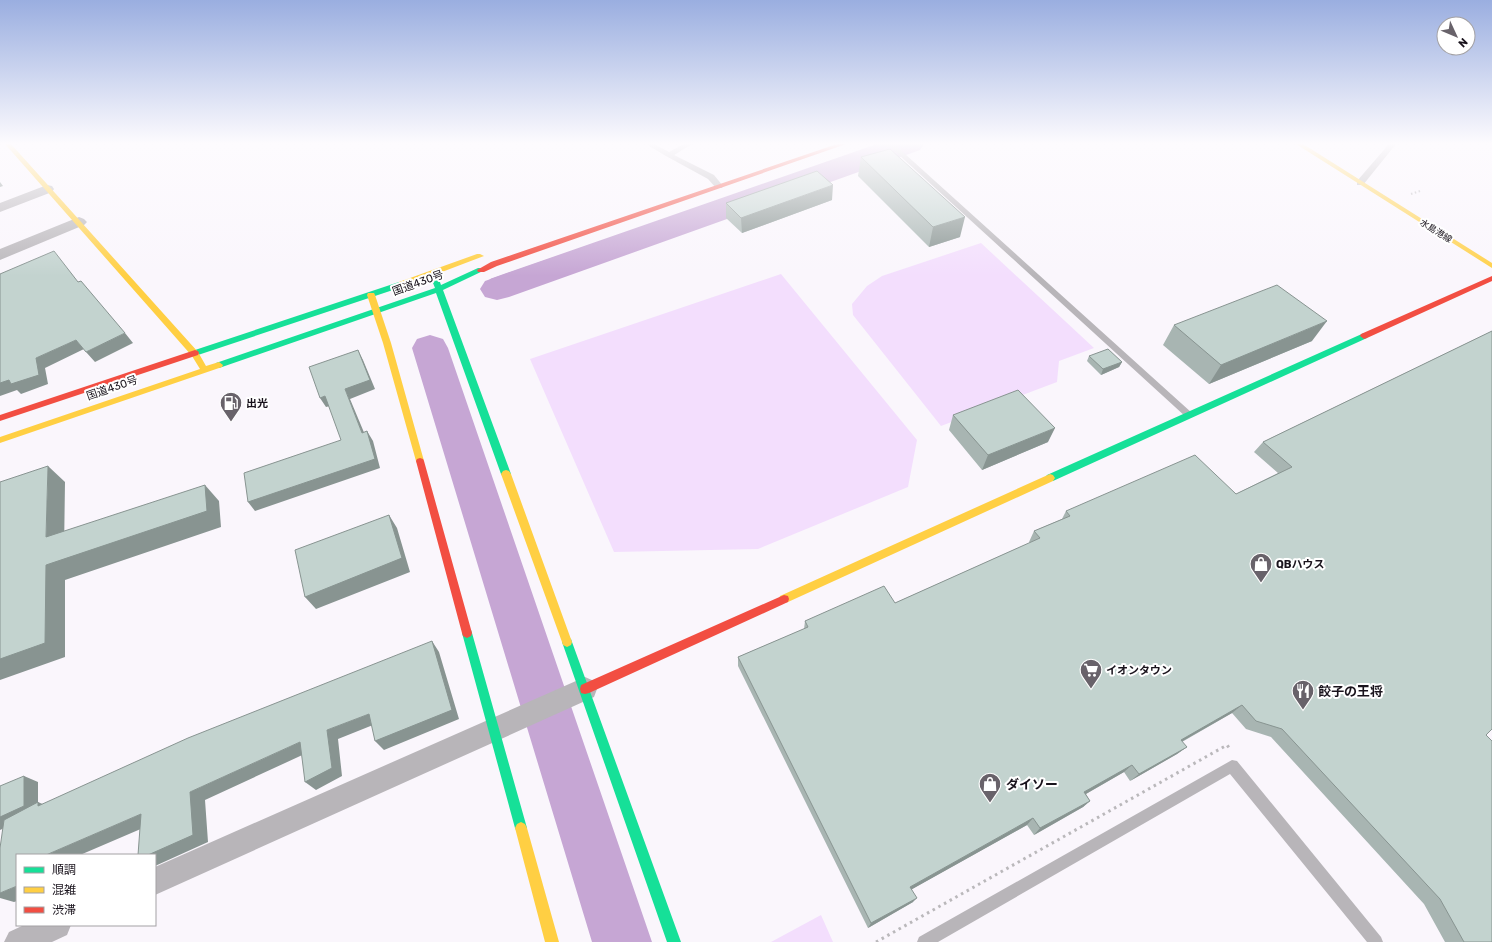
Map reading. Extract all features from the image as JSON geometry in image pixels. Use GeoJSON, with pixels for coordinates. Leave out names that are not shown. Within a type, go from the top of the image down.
{"type":"FeatureCollection","features":[{"type":"Feature","properties":{"kind":"main road","name":"国道430号"},"geometry":{"type":"LineString","coordinates":[[0,440],[377,311],[439,289],[494,264],[713,188]]}},
{"type":"Feature","properties":{"kind":"main road","name":"水島港線"},"geometry":{"type":"LineString","coordinates":[[1368,188],[1492,266]]}},
{"type":"Feature","properties":{"kind":"main road"},"geometry":{"type":"LineString","coordinates":[[47,189],[79,222],[196,354],[204,369]]}},
{"type":"Feature","properties":{"kind":"main road","name":"国道430号"},"geometry":{"type":"LineString","coordinates":[[0,418],[371,295],[491,252]]}},
{"type":"Feature","properties":{"kind":"main road"},"geometry":{"type":"LineString","coordinates":[[433,273],[585,689],[674,942]]}},
{"type":"Feature","properties":{"kind":"main road"},"geometry":{"type":"LineString","coordinates":[[585,689],[1492,278]]}},
{"type":"Feature","properties":{"kind":"main road"},"geometry":{"type":"LineString","coordinates":[[371,295],[377,311],[494,729],[552,942]]}},
{"type":"Feature","properties":{"kind":"street"},"geometry":{"type":"LineString","coordinates":[[0,208],[47,189]]}},
{"type":"Feature","properties":{"kind":"street"},"geometry":{"type":"LineString","coordinates":[[0,255],[79,222]]}},
{"type":"Feature","properties":{"kind":"street"},"geometry":{"type":"LineString","coordinates":[[156,881],[585,689]]}},
{"type":"Feature","properties":{"kind":"street"},"geometry":{"type":"LineString","coordinates":[[19,942],[55,926]]}},
{"type":"Feature","properties":{"kind":"lane"},"geometry":{"type":"LineString","coordinates":[[939,188],[1189,415]]}},
{"type":"Feature","properties":{"kind":"lane"},"geometry":{"type":"LineString","coordinates":[[924,942],[1232,766],[1376,942]]}},
{"type":"Feature","properties":{"kind":"path"},"geometry":{"type":"LineString","coordinates":[[876,942],[1227,745]]}},
{"type":"Feature","properties":{"kind":"shaded area"},"geometry":{"type":"Polygon","coordinates":[[[981,243],[1094,348],[1059,361],[1057,382],[941,426],[853,315],[852,304],[867,286],[882,276],[981,243]]]}},
{"type":"Feature","properties":{"kind":"shaded area"},"geometry":{"type":"Polygon","coordinates":[[[781,274],[917,440],[908,487],[758,549],[614,552],[530,359],[781,274]]]}},
{"type":"Feature","properties":{"kind":"shaded area"},"geometry":{"type":"Polygon","coordinates":[[[821,915],[833,942],[771,942],[821,915]]]}},
{"type":"Feature","properties":{"kind":"building"},"geometry":{"type":"Polygon","coordinates":[[[769,188],[825,188],[741,218],[726,203],[769,188]]]}},
{"type":"Feature","properties":{"kind":"building"},"geometry":{"type":"Polygon","coordinates":[[[893,188],[933,188],[965,217],[933,227],[893,188]]]}},
{"type":"Feature","properties":{"kind":"building"},"geometry":{"type":"Polygon","coordinates":[[[54,251],[78,282],[81,281],[125,333],[86,352],[76,340],[36,358],[39,375],[11,384],[9,380],[0,383],[0,274],[54,251]]]}},
{"type":"Feature","properties":{"kind":"building"},"geometry":{"type":"Polygon","coordinates":[[[1277,285],[1327,321],[1221,365],[1174,325],[1277,285]]]}},
{"type":"Feature","properties":{"kind":"building","name":"イオンタウン"},"geometry":{"type":"Polygon","coordinates":[[[1492,331],[1492,729],[1486,735],[1492,741],[1492,942],[1464,942],[1440,899],[1282,729],[1256,721],[1242,705],[1181,740],[1187,747],[1139,774],[1132,765],[1084,792],[1090,801],[1040,828],[1033,818],[910,887],[917,898],[871,923],[738,657],[808,627],[805,621],[884,586],[895,603],[1040,538],[1034,531],[1070,516],[1066,511],[1195,455],[1236,494],[1292,467],[1263,442],[1492,331]]]}},
{"type":"Feature","properties":{"kind":"building"},"geometry":{"type":"Polygon","coordinates":[[[1108,349],[1122,362],[1103,369],[1089,356],[1108,349]]]}},
{"type":"Feature","properties":{"kind":"building"},"geometry":{"type":"Polygon","coordinates":[[[358,350],[370,380],[345,389],[362,433],[367,431],[375,459],[248,502],[244,473],[341,440],[325,396],[320,398],[309,367],[358,350]]]}},
{"type":"Feature","properties":{"kind":"building"},"geometry":{"type":"Polygon","coordinates":[[[1018,390],[1055,428],[988,455],[953,415],[1018,390]]]}},
{"type":"Feature","properties":{"kind":"building"},"geometry":{"type":"Polygon","coordinates":[[[48,466],[46,537],[205,485],[207,511],[46,565],[45,643],[0,659],[0,482],[48,466]]]}},
{"type":"Feature","properties":{"kind":"building"},"geometry":{"type":"Polygon","coordinates":[[[389,515],[402,558],[305,597],[295,550],[389,515]]]}},
{"type":"Feature","properties":{"kind":"building"},"geometry":{"type":"Polygon","coordinates":[[[432,641],[452,710],[375,741],[369,714],[327,730],[332,768],[305,782],[300,742],[190,792],[193,835],[150,854],[138,854],[141,814],[48,854],[16,854],[16,886],[0,893],[0,848],[4,820],[38,802],[38,806],[188,738],[432,641]]]}},
{"type":"Feature","properties":{"kind":"building"},"geometry":{"type":"Polygon","coordinates":[[[24,776],[24,806],[0,817],[0,786],[24,776]]]}},
{"type":"Feature","properties":{"kind":"waterway"},"geometry":{"type":"LineString","coordinates":[[492,281],[759,188]]}},
{"type":"Feature","properties":{"kind":"waterway"},"geometry":{"type":"LineString","coordinates":[[497,289],[785,188]]}},
{"type":"Feature","properties":{"kind":"waterway"},"geometry":{"type":"LineString","coordinates":[[430,348],[622,942]]}},
{"type":"Feature","properties":{"kind":"waterway"},"geometry":{"type":"LineString","coordinates":[[419,351],[498,608]]}},
{"type":"Feature","properties":{"kind":"waterway"},"geometry":{"type":"LineString","coordinates":[[497,607],[600,942]]}},
{"type":"Feature","properties":{"kind":"traffic: fast"},"geometry":{"type":"LineString","coordinates":[[219,365],[439,289],[481,270]]}},
{"type":"Feature","properties":{"kind":"traffic: fast"},"geometry":{"type":"LineString","coordinates":[[433,273],[506,474]]}},
{"type":"Feature","properties":{"kind":"traffic: fast"},"geometry":{"type":"LineString","coordinates":[[195,353],[402,284]]}},
{"type":"Feature","properties":{"kind":"traffic: fast"},"geometry":{"type":"LineString","coordinates":[[1050,478],[1364,336]]}},
{"type":"Feature","properties":{"kind":"traffic: fast"},"geometry":{"type":"LineString","coordinates":[[467,633],[521,828]]}},
{"type":"Feature","properties":{"kind":"traffic: fast"},"geometry":{"type":"LineString","coordinates":[[567,642],[674,942]]}},
{"type":"Feature","properties":{"kind":"traffic: slow"},"geometry":{"type":"LineString","coordinates":[[47,188],[195,354],[204,369]]}},
{"type":"Feature","properties":{"kind":"traffic: slow"},"geometry":{"type":"LineString","coordinates":[[1369,188],[1492,266]]}},
{"type":"Feature","properties":{"kind":"traffic: slow"},"geometry":{"type":"LineString","coordinates":[[402,284],[480,256]]}},
{"type":"Feature","properties":{"kind":"traffic: slow"},"geometry":{"type":"LineString","coordinates":[[371,295],[387,343],[420,461]]}},
{"type":"Feature","properties":{"kind":"traffic: slow"},"geometry":{"type":"LineString","coordinates":[[0,440],[219,365]]}},
{"type":"Feature","properties":{"kind":"traffic: slow"},"geometry":{"type":"LineString","coordinates":[[506,474],[567,642]]}},
{"type":"Feature","properties":{"kind":"traffic: slow"},"geometry":{"type":"LineString","coordinates":[[784,599],[1050,478]]}},
{"type":"Feature","properties":{"kind":"traffic: slow"},"geometry":{"type":"LineString","coordinates":[[521,828],[552,942]]}},
{"type":"Feature","properties":{"kind":"traffic: jam"},"geometry":{"type":"LineString","coordinates":[[481,270],[494,264],[715,188]]}},
{"type":"Feature","properties":{"kind":"traffic: jam"},"geometry":{"type":"LineString","coordinates":[[1364,336],[1492,278]]}},
{"type":"Feature","properties":{"kind":"traffic: jam"},"geometry":{"type":"LineString","coordinates":[[0,418],[195,353]]}},
{"type":"Feature","properties":{"kind":"traffic: jam"},"geometry":{"type":"LineString","coordinates":[[420,461],[467,633]]}},
{"type":"Feature","properties":{"kind":"traffic: jam"},"geometry":{"type":"LineString","coordinates":[[585,689],[784,599]]}},
{"type":"Feature","properties":{"kind":"place","name":"出光"},"geometry":{"type":"Point","coordinates":[231,422]}},
{"type":"Feature","properties":{"kind":"place","name":"QBハウス"},"geometry":{"type":"Point","coordinates":[1261,584]}},
{"type":"Feature","properties":{"kind":"place","name":"イオンタウン"},"geometry":{"type":"Point","coordinates":[1091,690]}},
{"type":"Feature","properties":{"kind":"place","name":"餃子の王将"},"geometry":{"type":"Point","coordinates":[1303,710]}},
{"type":"Feature","properties":{"kind":"place","name":"ダイソー"},"geometry":{"type":"Point","coordinates":[990,804]}}]}
